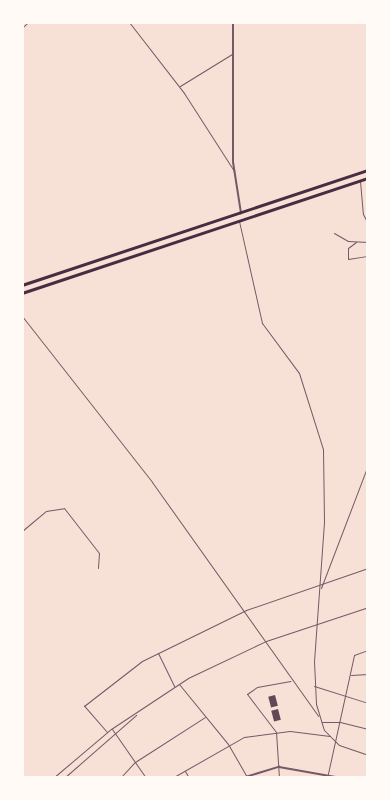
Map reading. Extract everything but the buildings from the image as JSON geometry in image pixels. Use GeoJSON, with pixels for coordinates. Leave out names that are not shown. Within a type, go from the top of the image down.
{"type":"FeatureCollection","features":[{"type":"Feature","properties":{"kind":"main road"},"geometry":{"type":"LineString","coordinates":[[367,169],[22,286],[23,293],[368,178]]}},
{"type":"Feature","properties":{"kind":"main road"},"geometry":{"type":"LineString","coordinates":[[300,193],[302,200]]}},
{"type":"Feature","properties":{"kind":"street"},"geometry":{"type":"LineString","coordinates":[[23,27],[28,22]]}},
{"type":"Feature","properties":{"kind":"street"},"geometry":{"type":"LineString","coordinates":[[129,22],[179,86],[234,172]]}},
{"type":"Feature","properties":{"kind":"street"},"geometry":{"type":"LineString","coordinates":[[233,22],[234,172],[241,213]]}},
{"type":"Feature","properties":{"kind":"street"},"geometry":{"type":"LineString","coordinates":[[179,86],[233,54]]}},
{"type":"Feature","properties":{"kind":"street"},"geometry":{"type":"LineString","coordinates":[[360,181],[363,214],[368,224]]}},
{"type":"Feature","properties":{"kind":"street"},"geometry":{"type":"LineString","coordinates":[[240,220],[262,323],[299,373],[323,449],[324,522],[322,584]]}},
{"type":"Feature","properties":{"kind":"street"},"geometry":{"type":"LineString","coordinates":[[334,233],[356,242],[368,242]]}},
{"type":"Feature","properties":{"kind":"street"},"geometry":{"type":"LineString","coordinates":[[356,242],[348,248],[348,259],[368,256]]}},
{"type":"Feature","properties":{"kind":"street"},"geometry":{"type":"LineString","coordinates":[[22,316],[152,482],[246,610],[290,681],[319,717]]}},
{"type":"Feature","properties":{"kind":"street"},"geometry":{"type":"LineString","coordinates":[[368,465],[320,591],[314,686],[320,722],[330,736],[344,749],[368,755]]}},
{"type":"Feature","properties":{"kind":"street"},"geometry":{"type":"LineString","coordinates":[[22,531],[46,511],[64,508],[99,553],[98,568]]}},
{"type":"Feature","properties":{"kind":"street"},"geometry":{"type":"LineString","coordinates":[[108,732],[84,706],[158,653],[246,610],[368,568]]}},
{"type":"Feature","properties":{"kind":"street"},"geometry":{"type":"LineString","coordinates":[[53,778],[108,732],[178,684],[266,641],[368,607]]}},
{"type":"Feature","properties":{"kind":"street"},"geometry":{"type":"LineString","coordinates":[[327,776],[334,740],[346,698],[354,655],[368,650]]}},
{"type":"Feature","properties":{"kind":"street"},"geometry":{"type":"LineString","coordinates":[[158,653],[175,686]]}},
{"type":"Feature","properties":{"kind":"street"},"geometry":{"type":"LineString","coordinates":[[350,675],[368,674]]}},
{"type":"Feature","properties":{"kind":"street"},"geometry":{"type":"LineString","coordinates":[[279,778],[276,732],[247,694],[257,687],[290,681]]}},
{"type":"Feature","properties":{"kind":"street"},"geometry":{"type":"LineString","coordinates":[[178,684],[228,744],[246,775]]}},
{"type":"Feature","properties":{"kind":"street"},"geometry":{"type":"LineString","coordinates":[[314,686],[346,698],[368,703]]}},
{"type":"Feature","properties":{"kind":"street"},"geometry":{"type":"LineString","coordinates":[[64,778],[138,712]]}},
{"type":"Feature","properties":{"kind":"street"},"geometry":{"type":"LineString","coordinates":[[120,778],[135,762],[206,717]]}},
{"type":"Feature","properties":{"kind":"street"},"geometry":{"type":"LineString","coordinates":[[320,722],[340,722],[368,729]]}},
{"type":"Feature","properties":{"kind":"street"},"geometry":{"type":"LineString","coordinates":[[112,729],[146,778]]}},
{"type":"Feature","properties":{"kind":"street"},"geometry":{"type":"LineString","coordinates":[[172,778],[228,744],[244,737],[276,732],[330,736]]}},
{"type":"Feature","properties":{"kind":"street"},"geometry":{"type":"LineString","coordinates":[[242,778],[246,775],[278,767],[341,778]]}},
{"type":"Feature","properties":{"kind":"street"},"geometry":{"type":"LineString","coordinates":[[184,770],[189,778]]}}]}
